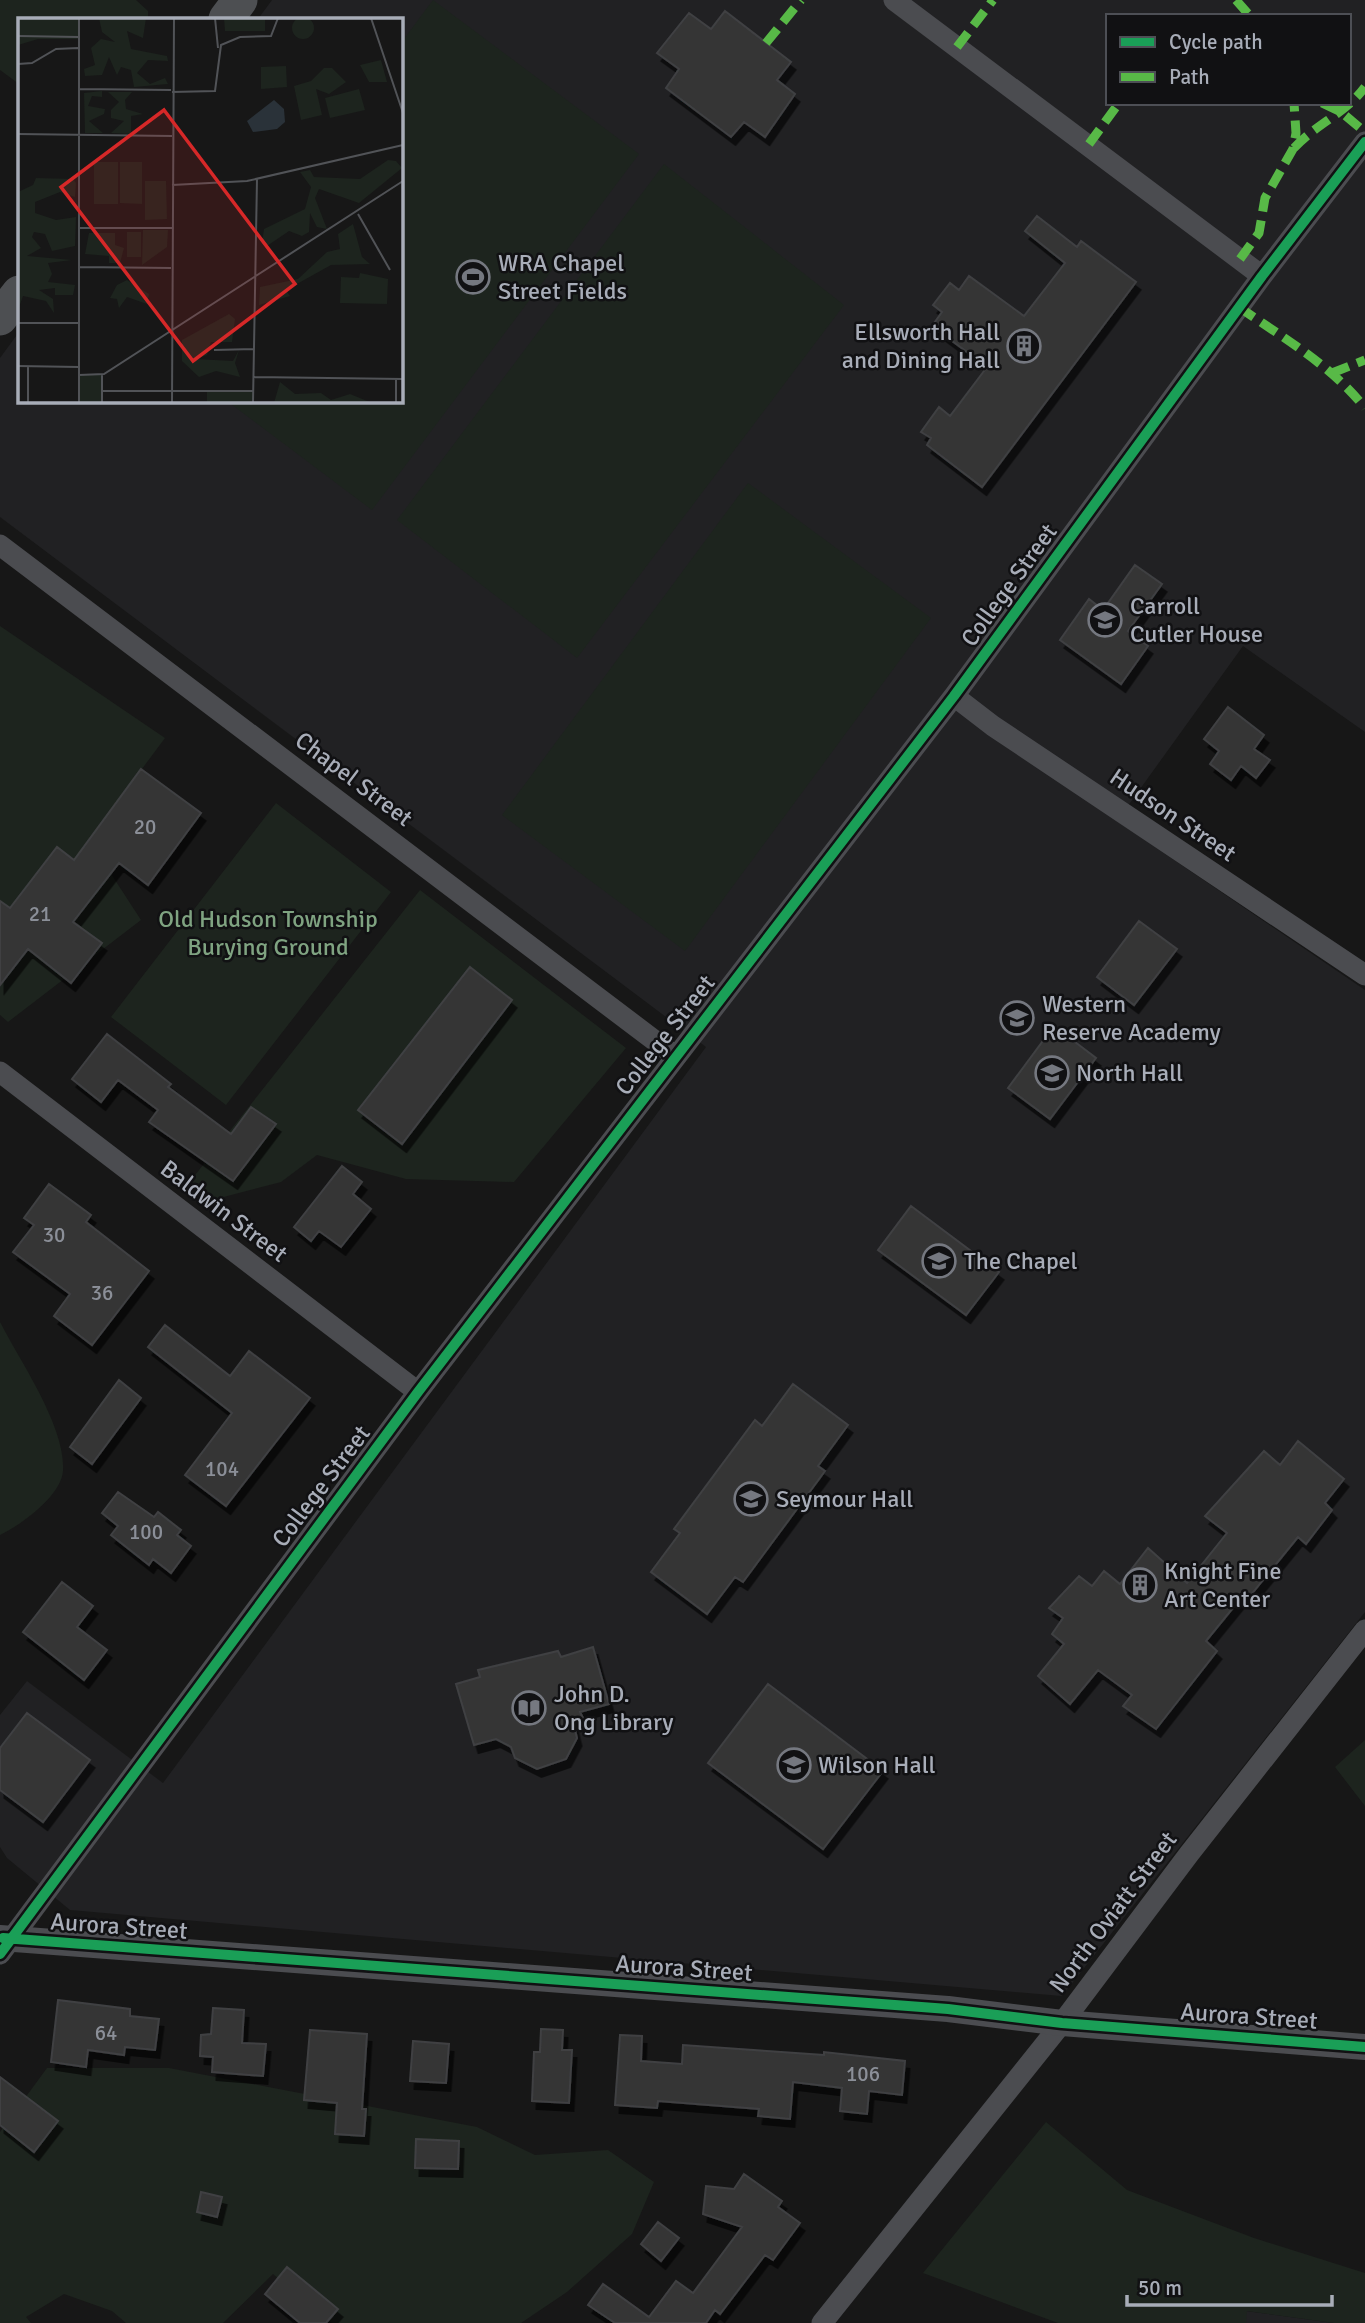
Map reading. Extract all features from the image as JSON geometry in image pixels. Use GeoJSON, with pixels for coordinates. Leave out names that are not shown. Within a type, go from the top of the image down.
{"type":"FeatureCollection","features":[{"type":"Feature","properties":{"kind":"main road"},"geometry":{"type":"LineString","coordinates":[[227,18],[240,0]]}},
{"type":"Feature","properties":{"kind":"main road"},"geometry":{"type":"LineString","coordinates":[[0,318],[18,294]]}},
{"type":"Feature","properties":{"kind":"street"},"geometry":{"type":"LineString","coordinates":[[894,0],[1032,100],[1262,276]]}},
{"type":"Feature","properties":{"kind":"street","name":"College Street"},"geometry":{"type":"LineString","coordinates":[[4,1943],[418,1392],[954,696],[1262,276],[1365,142]]}},
{"type":"Feature","properties":{"kind":"street","name":"Chapel Street"},"geometry":{"type":"LineString","coordinates":[[0,545],[675,1056]]}},
{"type":"Feature","properties":{"kind":"street","name":"Hudson Street"},"geometry":{"type":"LineString","coordinates":[[954,696],[993,726],[1365,975]]}},
{"type":"Feature","properties":{"kind":"street","name":"Baldwin Street"},"geometry":{"type":"LineString","coordinates":[[0,1072],[418,1392]]}},
{"type":"Feature","properties":{"kind":"street","name":"North Oviatt Street"},"geometry":{"type":"LineString","coordinates":[[822,2323],[1062,2023],[1189,1854],[1365,1630]]}},
{"type":"Feature","properties":{"kind":"street","name":"Aurora Street"},"geometry":{"type":"LineString","coordinates":[[4,1943],[948,2009],[1062,2023],[1365,2046]]}},
{"type":"Feature","properties":{"kind":"shaded area","name":"Western Reserve Academy"},"geometry":{"type":"Polygon","coordinates":[[[272,0],[1365,0],[1365,732],[1243,646],[1117,821],[1365,990],[1365,1612],[1062,1996],[70,1910],[7,1858],[0,1847],[0,1715],[27,1681],[163,1783],[706,1047],[0,517],[0,358],[18,333],[18,402],[402,402],[402,18],[259,18],[272,0]]]}},
{"type":"Feature","properties":{"kind":"shaded area"},"geometry":{"type":"Polygon","coordinates":[[[1246,2311],[1334,2323],[1246,2323],[1246,2311]]]}},
{"type":"Feature","properties":{"kind":"green space"},"geometry":{"type":"Polygon","coordinates":[[[0,0],[136,0],[148,11],[148,18],[18,18],[18,83],[0,70],[0,0]]]}},
{"type":"Feature","properties":{"kind":"green space","name":"WRA Chapel Street Fields"},"geometry":{"type":"Polygon","coordinates":[[[433,0],[639,154],[372,510],[228,402],[402,402],[402,42],[433,0]]]}},
{"type":"Feature","properties":{"kind":"green space"},"geometry":{"type":"Polygon","coordinates":[[[664,164],[844,305],[577,658],[397,520],[664,164]]]}},
{"type":"Feature","properties":{"kind":"green space"},"geometry":{"type":"Polygon","coordinates":[[[748,483],[931,618],[685,951],[502,815],[748,483]]]}},
{"type":"Feature","properties":{"kind":"green space"},"geometry":{"type":"Polygon","coordinates":[[[0,626],[165,738],[89,840],[141,920],[8,1022],[0,1015],[0,626]]]}},
{"type":"Feature","properties":{"kind":"green space","name":"Old Hudson Township Burying Ground"},"geometry":{"type":"Polygon","coordinates":[[[276,803],[391,892],[226,1105],[111,1017],[276,803]]]}},
{"type":"Feature","properties":{"kind":"green space"},"geometry":{"type":"Polygon","coordinates":[[[420,890],[626,1048],[514,1182],[406,1179],[317,1155],[281,1182],[212,1200],[188,1184],[420,890]]]}},
{"type":"Feature","properties":{"kind":"green space"},"geometry":{"type":"Polygon","coordinates":[[[0,1322],[50,1415],[62,1454],[63,1471],[61,1481],[48,1500],[29,1517],[0,1535],[0,1322]]]}},
{"type":"Feature","properties":{"kind":"green space"},"geometry":{"type":"Polygon","coordinates":[[[1365,1740],[1365,1806],[1335,1767],[1365,1740]]]}},
{"type":"Feature","properties":{"kind":"green space"},"geometry":{"type":"Polygon","coordinates":[[[47,2068],[169,2068],[477,2127],[535,2155],[608,2150],[654,2182],[632,2234],[567,2292],[521,2323],[332,2323],[273,2274],[223,2323],[126,2323],[112,2311],[64,2294],[26,2317],[31,2323],[0,2323],[0,2132],[47,2068]]]}},
{"type":"Feature","properties":{"kind":"green space"},"geometry":{"type":"Polygon","coordinates":[[[1046,2122],[1127,2190],[1254,2238],[1365,2273],[1365,2323],[1334,2323],[1247,2311],[1246,2323],[1058,2323],[923,2273],[1046,2122]]]}},
{"type":"Feature","properties":{"kind":"building"},"geometry":{"type":"Polygon","coordinates":[[[725,11],[791,62],[777,80],[795,94],[765,137],[744,122],[731,137],[666,88],[679,69],[657,53],[689,13],[711,29],[725,11]]]}},
{"type":"Feature","properties":{"kind":"building","name":"Ellsworth Hall and Dining Hall"},"geometry":{"type":"Polygon","coordinates":[[[1037,216],[1077,247],[1081,241],[1136,282],[982,487],[927,445],[931,438],[921,432],[939,407],[950,416],[987,367],[932,326],[942,312],[933,305],[950,283],[959,290],[969,276],[1024,316],[1065,263],[1025,231],[1037,216]]]}},
{"type":"Feature","properties":{"kind":"building","name":"Carroll Cutler House"},"geometry":{"type":"Polygon","coordinates":[[[1135,565],[1162,584],[1128,631],[1148,646],[1121,684],[1060,640],[1089,599],[1103,610],[1135,565]]]}},
{"type":"Feature","properties":{"kind":"building"},"geometry":{"type":"Polygon","coordinates":[[[1228,707],[1264,735],[1254,749],[1270,760],[1256,778],[1241,766],[1231,780],[1210,764],[1219,751],[1204,739],[1228,707]]]}},
{"type":"Feature","properties":{"kind":"building"},"geometry":{"type":"Polygon","coordinates":[[[141,769],[201,813],[148,885],[119,863],[73,922],[102,943],[71,983],[28,949],[0,985],[0,901],[10,908],[57,847],[74,860],[141,769]]]}},
{"type":"Feature","properties":{"kind":"building"},"geometry":{"type":"Polygon","coordinates":[[[1139,921],[1177,949],[1134,1005],[1097,977],[1139,921]]]}},
{"type":"Feature","properties":{"kind":"building"},"geometry":{"type":"Polygon","coordinates":[[[470,967],[512,1000],[402,1144],[358,1110],[470,967]]]}},
{"type":"Feature","properties":{"kind":"building","name":"North Hall"},"geometry":{"type":"Polygon","coordinates":[[[1054,1026],[1096,1058],[1050,1119],[1008,1088],[1054,1026]]]}},
{"type":"Feature","properties":{"kind":"building"},"geometry":{"type":"Polygon","coordinates":[[[107,1034],[171,1084],[168,1087],[231,1134],[251,1107],[276,1124],[233,1181],[149,1122],[158,1110],[118,1080],[101,1102],[72,1079],[107,1034]]]}},
{"type":"Feature","properties":{"kind":"building"},"geometry":{"type":"Polygon","coordinates":[[[342,1166],[362,1182],[353,1194],[371,1209],[341,1247],[319,1231],[311,1241],[294,1227],[342,1166]]]}},
{"type":"Feature","properties":{"kind":"building"},"geometry":{"type":"Polygon","coordinates":[[[49,1184],[91,1215],[86,1222],[149,1271],[92,1345],[54,1316],[70,1294],[13,1252],[34,1225],[24,1218],[49,1184]]]}},
{"type":"Feature","properties":{"kind":"building","name":"The Chapel"},"geometry":{"type":"Polygon","coordinates":[[[911,1206],[999,1272],[966,1315],[878,1250],[911,1206]]]}},
{"type":"Feature","properties":{"kind":"building"},"geometry":{"type":"Polygon","coordinates":[[[165,1325],[230,1376],[249,1351],[310,1398],[226,1506],[185,1475],[232,1413],[148,1347],[165,1325]]]}},
{"type":"Feature","properties":{"kind":"building"},"geometry":{"type":"Polygon","coordinates":[[[119,1380],[141,1398],[92,1464],[70,1447],[119,1380]]]}},
{"type":"Feature","properties":{"kind":"building","name":"Seymour Hall"},"geometry":{"type":"Polygon","coordinates":[[[793,1384],[848,1425],[818,1466],[825,1471],[743,1582],[735,1577],[707,1614],[651,1572],[680,1533],[674,1529],[755,1420],[762,1426],[793,1384]]]}},
{"type":"Feature","properties":{"kind":"building","name":"Knight Fine Art Center"},"geometry":{"type":"Polygon","coordinates":[[[1298,1441],[1344,1479],[1325,1503],[1332,1510],[1306,1544],[1298,1537],[1246,1601],[1241,1598],[1206,1641],[1217,1651],[1156,1729],[1123,1706],[1132,1695],[1098,1670],[1070,1704],[1038,1676],[1064,1644],[1052,1634],[1063,1618],[1049,1608],[1079,1576],[1092,1586],[1104,1571],[1120,1584],[1148,1548],[1187,1583],[1227,1533],[1205,1516],[1264,1451],[1280,1465],[1298,1441]]]}},
{"type":"Feature","properties":{"kind":"building"},"geometry":{"type":"Polygon","coordinates":[[[118,1492],[154,1517],[158,1512],[181,1530],[177,1535],[191,1546],[171,1573],[153,1559],[149,1565],[111,1535],[118,1526],[102,1513],[118,1492]]]}},
{"type":"Feature","properties":{"kind":"building"},"geometry":{"type":"Polygon","coordinates":[[[62,1582],[93,1606],[77,1627],[107,1650],[84,1680],[23,1632],[62,1582]]]}},
{"type":"Feature","properties":{"kind":"building","name":"John D. Ong Library"},"geometry":{"type":"Polygon","coordinates":[[[593,1647],[609,1704],[580,1712],[583,1718],[573,1722],[577,1738],[566,1759],[537,1769],[515,1758],[511,1747],[496,1739],[474,1745],[456,1684],[480,1677],[478,1670],[558,1651],[561,1657],[593,1647]]]}},
{"type":"Feature","properties":{"kind":"building","name":"Wilson Hall"},"geometry":{"type":"Polygon","coordinates":[[[768,1684],[883,1771],[823,1849],[708,1763],[768,1684]]]}},
{"type":"Feature","properties":{"kind":"building"},"geometry":{"type":"Polygon","coordinates":[[[27,1713],[90,1760],[43,1822],[0,1790],[0,1748],[27,1713]]]}},
{"type":"Feature","properties":{"kind":"building"},"geometry":{"type":"Polygon","coordinates":[[[58,2000],[130,2009],[130,2016],[159,2019],[155,2050],[125,2047],[124,2055],[88,2050],[86,2067],[51,2062],[58,2000]]]}},
{"type":"Feature","properties":{"kind":"building"},"geometry":{"type":"Polygon","coordinates":[[[213,2008],[244,2010],[242,2043],[266,2044],[263,2076],[212,2072],[213,2057],[200,2056],[201,2035],[211,2034],[213,2008]]]}},
{"type":"Feature","properties":{"kind":"building"},"geometry":{"type":"Polygon","coordinates":[[[541,2029],[563,2030],[562,2050],[572,2050],[569,2103],[532,2101],[534,2052],[540,2052],[541,2029]]]}},
{"type":"Feature","properties":{"kind":"building"},"geometry":{"type":"Polygon","coordinates":[[[310,2030],[367,2034],[362,2109],[366,2109],[364,2136],[335,2134],[337,2103],[304,2100],[310,2030]]]}},
{"type":"Feature","properties":{"kind":"building"},"geometry":{"type":"Polygon","coordinates":[[[620,2035],[642,2036],[641,2061],[682,2064],[683,2045],[824,2055],[824,2052],[905,2061],[902,2095],[869,2091],[867,2114],[840,2111],[842,2088],[793,2082],[790,2119],[758,2116],[759,2109],[658,2101],[657,2108],[615,2105],[620,2035]]]}},
{"type":"Feature","properties":{"kind":"building"},"geometry":{"type":"Polygon","coordinates":[[[413,2041],[449,2044],[446,2083],[410,2081],[413,2041]]]}},
{"type":"Feature","properties":{"kind":"building"},"geometry":{"type":"Polygon","coordinates":[[[0,2077],[58,2121],[34,2152],[0,2125],[0,2077]]]}},
{"type":"Feature","properties":{"kind":"building"},"geometry":{"type":"Polygon","coordinates":[[[416,2139],[459,2141],[458,2169],[415,2168],[416,2139]]]}},
{"type":"Feature","properties":{"kind":"building"},"geometry":{"type":"Polygon","coordinates":[[[744,2174],[782,2201],[778,2207],[800,2223],[773,2260],[765,2255],[720,2314],[715,2310],[706,2323],[615,2323],[588,2305],[603,2284],[649,2317],[676,2281],[693,2293],[742,2227],[703,2214],[706,2186],[734,2189],[744,2174]]]}},
{"type":"Feature","properties":{"kind":"building"},"geometry":{"type":"Polygon","coordinates":[[[201,2192],[222,2197],[217,2217],[197,2212],[201,2192]]]}},
{"type":"Feature","properties":{"kind":"building"},"geometry":{"type":"Polygon","coordinates":[[[658,2222],[679,2238],[661,2261],[641,2244],[658,2222]]]}},
{"type":"Feature","properties":{"kind":"building"},"geometry":{"type":"Polygon","coordinates":[[[287,2267],[338,2309],[326,2323],[300,2323],[265,2294],[287,2267]]]}},
{"type":"Feature","properties":{"kind":"marked path"},"geometry":{"type":"LineString","coordinates":[[766,43],[801,0]]}},
{"type":"Feature","properties":{"kind":"marked path"},"geometry":{"type":"LineString","coordinates":[[957,47],[993,0]]}},
{"type":"Feature","properties":{"kind":"marked path"},"geometry":{"type":"LineString","coordinates":[[1236,0],[1248,14]]}},
{"type":"Feature","properties":{"kind":"marked path"},"geometry":{"type":"LineString","coordinates":[[1351,102],[1365,87]]}},
{"type":"Feature","properties":{"kind":"marked path"},"geometry":{"type":"LineString","coordinates":[[1089,144],[1118,105]]}},
{"type":"Feature","properties":{"kind":"marked path"},"geometry":{"type":"LineString","coordinates":[[1240,259],[1259,233],[1265,198],[1293,149],[1296,133],[1294,105]]}},
{"type":"Feature","properties":{"kind":"marked path"},"geometry":{"type":"LineString","coordinates":[[1326,105],[1341,112],[1365,132]]}},
{"type":"Feature","properties":{"kind":"marked path"},"geometry":{"type":"LineString","coordinates":[[1294,148],[1348,105]]}},
{"type":"Feature","properties":{"kind":"marked path"},"geometry":{"type":"LineString","coordinates":[[1239,307],[1322,365],[1365,408]]}},
{"type":"Feature","properties":{"kind":"marked path"},"geometry":{"type":"LineString","coordinates":[[1332,373],[1365,360]]}},
{"type":"Feature","properties":{"kind":"cycle path"},"geometry":{"type":"LineString","coordinates":[[0,1954],[418,1392],[954,696],[1262,276],[1365,142]]}},
{"type":"Feature","properties":{"kind":"cycle path"},"geometry":{"type":"LineString","coordinates":[[3,1938],[948,2009],[1062,2023],[1365,2047]]}},
{"type":"Feature","properties":{"kind":"place","name":"WRA Chapel Street Fields"},"geometry":{"type":"Point","coordinates":[473,277]}},
{"type":"Feature","properties":{"kind":"place","name":"Ellsworth Hall and Dining Hall"},"geometry":{"type":"Point","coordinates":[1024,346]}},
{"type":"Feature","properties":{"kind":"place","name":"Carroll Cutler House"},"geometry":{"type":"Point","coordinates":[1105,620]}},
{"type":"Feature","properties":{"kind":"place","name":"Western Reserve Academy"},"geometry":{"type":"Point","coordinates":[1017,1018]}},
{"type":"Feature","properties":{"kind":"place","name":"North Hall"},"geometry":{"type":"Point","coordinates":[1052,1073]}},
{"type":"Feature","properties":{"kind":"place","name":"The Chapel"},"geometry":{"type":"Point","coordinates":[939,1261]}},
{"type":"Feature","properties":{"kind":"place","name":"Seymour Hall"},"geometry":{"type":"Point","coordinates":[751,1499]}},
{"type":"Feature","properties":{"kind":"place","name":"Knight Fine Art Center"},"geometry":{"type":"Point","coordinates":[1140,1585]}},
{"type":"Feature","properties":{"kind":"place","name":"John D. Ong Library"},"geometry":{"type":"Point","coordinates":[529,1708]}},
{"type":"Feature","properties":{"kind":"place","name":"Wilson Hall"},"geometry":{"type":"Point","coordinates":[794,1765]}}]}
